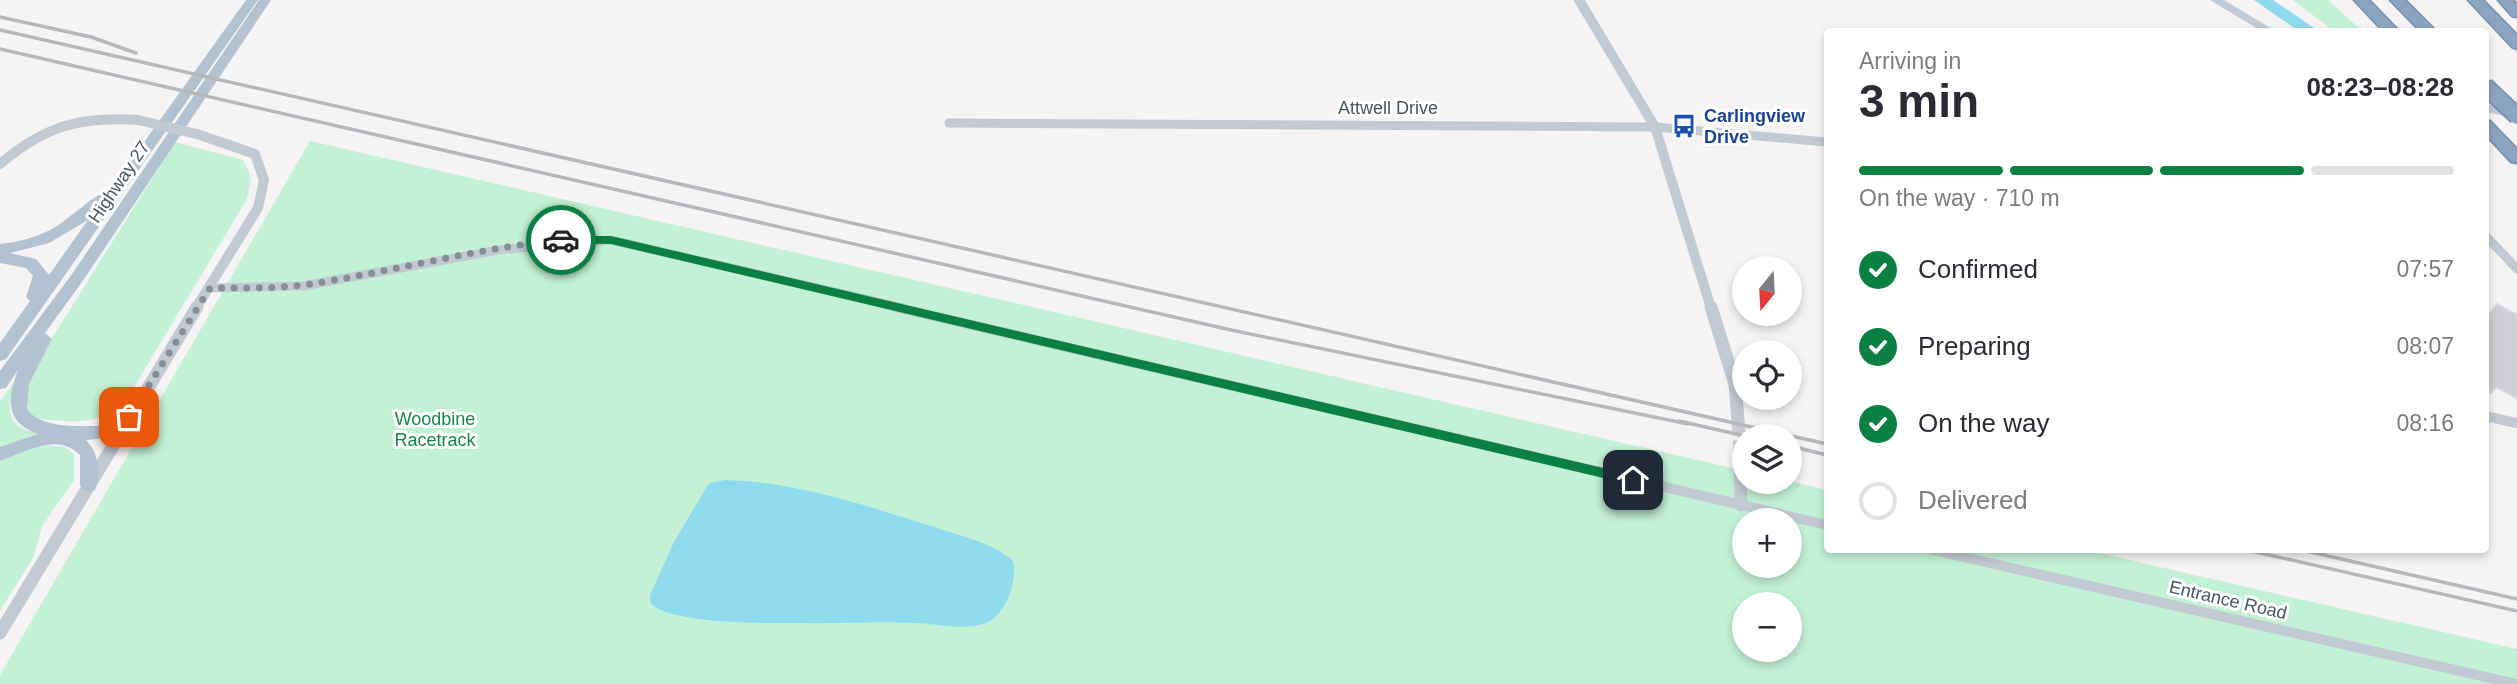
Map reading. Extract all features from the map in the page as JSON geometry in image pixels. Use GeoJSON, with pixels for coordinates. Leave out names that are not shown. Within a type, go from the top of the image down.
{"type":"FeatureCollection","features":[{"type":"Feature","properties":{"kind":"highway"},"geometry":{"type":"LineString","coordinates":[[2397,0],[2426,28]]}},
{"type":"Feature","properties":{"kind":"highway"},"geometry":{"type":"LineString","coordinates":[[2475,0],[2517,44]]}},
{"type":"Feature","properties":{"kind":"highway"},"geometry":{"type":"LineString","coordinates":[[2504,0],[2517,11]]}},
{"type":"Feature","properties":{"kind":"highway"},"geometry":{"type":"LineString","coordinates":[[2510,0],[2517,11]]}},
{"type":"Feature","properties":{"kind":"highway"},"geometry":{"type":"LineString","coordinates":[[2363,3],[2389,28]]}},
{"type":"Feature","properties":{"kind":"highway"},"geometry":{"type":"LineString","coordinates":[[2489,90],[2517,115]]}},
{"type":"Feature","properties":{"kind":"highway"},"geometry":{"type":"LineString","coordinates":[[2490,131],[2517,158]]}},
{"type":"Feature","properties":{"kind":"main road","name":"Highway 27"},"geometry":{"type":"LineString","coordinates":[[3,350],[252,0]]}},
{"type":"Feature","properties":{"kind":"main road","name":"Highway 27"},"geometry":{"type":"LineString","coordinates":[[0,383],[77,278],[265,0]]}},
{"type":"Feature","properties":{"kind":"main road"},"geometry":{"type":"LineString","coordinates":[[2216,0],[2265,28]]}},
{"type":"Feature","properties":{"kind":"main road"},"geometry":{"type":"LineString","coordinates":[[2489,109],[2517,115]]}},
{"type":"Feature","properties":{"kind":"main road"},"geometry":{"type":"LineString","coordinates":[[0,249],[36,242],[76,221],[101,200],[149,146]]}},
{"type":"Feature","properties":{"kind":"main road"},"geometry":{"type":"LineString","coordinates":[[0,257],[31,263],[41,275],[39,289],[3,350]]}},
{"type":"Feature","properties":{"kind":"main road"},"geometry":{"type":"LineString","coordinates":[[76,435],[67,429],[35,426],[20,414],[16,405],[18,388],[77,278]]}},
{"type":"Feature","properties":{"kind":"main road"},"geometry":{"type":"LineString","coordinates":[[0,454],[51,436],[120,431]]}},
{"type":"Feature","properties":{"kind":"main road"},"geometry":{"type":"LineString","coordinates":[[51,436],[69,439],[83,446],[88,453],[89,485]]}},
{"type":"Feature","properties":{"kind":"street"},"geometry":{"type":"LineString","coordinates":[[1578,0],[1655,127],[1735,384],[1738,420]]}},
{"type":"Feature","properties":{"kind":"street"},"geometry":{"type":"LineString","coordinates":[[0,163],[22,144],[46,130],[68,123],[90,118],[138,120],[197,134],[255,154],[263,168],[264,193],[258,208],[120,431],[0,633]]}},
{"type":"Feature","properties":{"kind":"street","name":"Attwell Drive"},"geometry":{"type":"LineString","coordinates":[[949,123],[1655,127],[1824,142]]}},
{"type":"Feature","properties":{"kind":"street"},"geometry":{"type":"LineString","coordinates":[[2489,239],[2517,269]]}},
{"type":"Feature","properties":{"kind":"street"},"geometry":{"type":"LineString","coordinates":[[210,288],[270,289],[316,284],[486,251],[559,240],[611,240],[1824,524]]}},
{"type":"Feature","properties":{"kind":"street"},"geometry":{"type":"LineString","coordinates":[[2489,417],[2517,423]]}},
{"type":"Feature","properties":{"kind":"street"},"geometry":{"type":"LineString","coordinates":[[1741,494],[1741,505]]}},
{"type":"Feature","properties":{"kind":"street","name":"Entrance Road"},"geometry":{"type":"LineString","coordinates":[[1946,553],[2516,684]]}},
{"type":"Feature","properties":{"kind":"green space"},"geometry":{"type":"Polygon","coordinates":[[[2293,0],[2328,0],[2359,28],[2330,28],[2293,0]]]}},
{"type":"Feature","properties":{"kind":"green space","name":"Woodbine Racetrack"},"geometry":{"type":"Polygon","coordinates":[[[310,141],[1732,468],[1732,494],[1802,494],[1802,484],[1824,489],[1824,553],[2099,553],[2517,649],[2517,684],[0,684],[0,675],[310,141]]]}},
{"type":"Feature","properties":{"kind":"green space"},"geometry":{"type":"Polygon","coordinates":[[[175,142],[243,160],[251,177],[247,199],[122,407],[90,420],[32,418],[22,395],[37,362],[175,142]]]}},
{"type":"Feature","properties":{"kind":"green space"},"geometry":{"type":"Polygon","coordinates":[[[14,382],[10,401],[11,416],[19,427],[39,433],[0,448],[0,401],[14,382]]]}},
{"type":"Feature","properties":{"kind":"green space"},"geometry":{"type":"Polygon","coordinates":[[[44,445],[65,447],[74,454],[74,480],[42,526],[34,556],[0,611],[0,461],[20,451],[44,445]]]}},
{"type":"Feature","properties":{"kind":"water"},"geometry":{"type":"Polygon","coordinates":[[[725,480],[779,485],[831,496],[986,544],[1013,561],[1014,577],[1009,595],[994,618],[970,626],[899,622],[720,621],[697,619],[660,610],[650,602],[650,595],[674,542],[709,483],[725,480]]]}},
{"type":"Feature","properties":{"kind":"building"},"geometry":{"type":"Polygon","coordinates":[[[2497,304],[2517,315],[2517,398],[2496,387],[2489,392],[2489,314],[2497,304]]]}},
{"type":"Feature","properties":{"kind":"waterway"},"geometry":{"type":"LineString","coordinates":[[2262,0],[2306,28]]}},
{"type":"Feature","properties":{"kind":"tunnel"},"geometry":{"type":"LineString","coordinates":[[1738,420],[1738,424]]}},
{"type":"Feature","properties":{"kind":"railway"},"geometry":{"type":"LineString","coordinates":[[0,17],[91,37],[136,53]]}},
{"type":"Feature","properties":{"kind":"railway"},"geometry":{"type":"LineString","coordinates":[[0,30],[1824,443]]}},
{"type":"Feature","properties":{"kind":"railway"},"geometry":{"type":"LineString","coordinates":[[0,49],[1231,330],[1688,424]]}},
{"type":"Feature","properties":{"kind":"railway"},"geometry":{"type":"LineString","coordinates":[[1679,421],[1732,433]]}},
{"type":"Feature","properties":{"kind":"railway"},"geometry":{"type":"LineString","coordinates":[[1802,449],[1824,454]]}},
{"type":"Feature","properties":{"kind":"railway"},"geometry":{"type":"LineString","coordinates":[[2260,553],[2517,611]]}},
{"type":"Feature","properties":{"kind":"railway"},"geometry":{"type":"LineString","coordinates":[[2315,553],[2517,599]]}},
{"type":"Feature","properties":{"kind":"way so far"},"geometry":{"type":"LineString","coordinates":[[129,417],[210,288],[270,289],[316,284],[474,253],[561,240]]}},
{"type":"Feature","properties":{"kind":"place","name":"Carlingview Drive"},"geometry":{"type":"Point","coordinates":[1684,126]}},
{"type":"Feature","properties":{"kind":"route"},"geometry":{"type":"LineString","coordinates":[[561,240],[611,240],[1633,480]]}}]}
